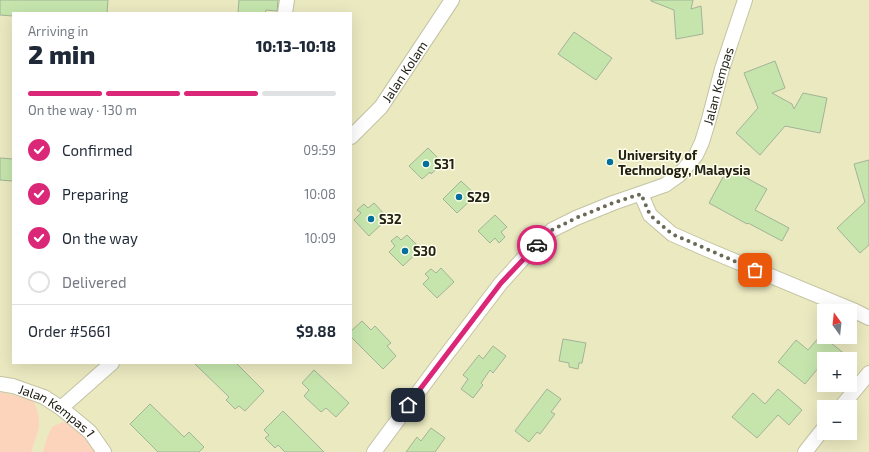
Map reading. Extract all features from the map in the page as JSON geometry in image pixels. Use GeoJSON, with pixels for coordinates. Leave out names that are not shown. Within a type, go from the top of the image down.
{"type":"FeatureCollection","features":[{"type":"Feature","properties":{"kind":"street"},"geometry":{"type":"LineString","coordinates":[[285,12],[286,0]]}},
{"type":"Feature","properties":{"kind":"street","name":"Jalan Kolam"},"geometry":{"type":"LineString","coordinates":[[352,136],[381,107],[452,0]]}},
{"type":"Feature","properties":{"kind":"street","name":"Jalan Kempas"},"geometry":{"type":"LineString","coordinates":[[374,452],[501,283],[530,251],[552,230],[576,218],[613,203],[665,185],[679,176],[696,154],[702,142],[710,119],[724,63],[745,0]]}},
{"type":"Feature","properties":{"kind":"street"},"geometry":{"type":"LineString","coordinates":[[641,194],[650,215],[672,234],[869,318]]}},
{"type":"Feature","properties":{"kind":"street"},"geometry":{"type":"LineString","coordinates":[[61,408],[111,364]]}},
{"type":"Feature","properties":{"kind":"street"},"geometry":{"type":"LineString","coordinates":[[847,400],[869,373]]}},
{"type":"Feature","properties":{"kind":"street","name":"Jalan Kempas 1"},"geometry":{"type":"LineString","coordinates":[[0,384],[13,386],[44,397],[61,408],[90,432],[104,452]]}},
{"type":"Feature","properties":{"kind":"street"},"geometry":{"type":"LineString","coordinates":[[805,452],[817,437]]}},
{"type":"Feature","properties":{"kind":"shaded area","name":"University of Technology, Malaysia"},"geometry":{"type":"Polygon","coordinates":[[[0,0],[869,0],[869,452],[0,452],[0,0]]]}},
{"type":"Feature","properties":{"kind":"shaded area"},"geometry":{"type":"Polygon","coordinates":[[[0,392],[33,400],[38,415],[39,426],[31,452],[0,452],[0,392]]]}},
{"type":"Feature","properties":{"kind":"shaded area"},"geometry":{"type":"Polygon","coordinates":[[[63,422],[73,424],[80,429],[96,452],[43,452],[52,427],[63,422]]]}},
{"type":"Feature","properties":{"kind":"building"},"geometry":{"type":"Polygon","coordinates":[[[0,0],[108,0],[107,12],[12,12],[12,16],[0,15],[0,0]]]}},
{"type":"Feature","properties":{"kind":"building"},"geometry":{"type":"Polygon","coordinates":[[[239,0],[278,0],[277,11],[266,10],[265,12],[238,12],[239,0]]]}},
{"type":"Feature","properties":{"kind":"building"},"geometry":{"type":"Polygon","coordinates":[[[651,0],[693,0],[691,9],[701,6],[703,34],[676,39],[674,10],[651,0]]]}},
{"type":"Feature","properties":{"kind":"building"},"geometry":{"type":"Polygon","coordinates":[[[574,32],[612,58],[596,80],[558,54],[574,32]]]}},
{"type":"Feature","properties":{"kind":"building"},"geometry":{"type":"Polygon","coordinates":[[[775,61],[785,88],[772,93],[792,104],[794,109],[803,93],[827,98],[820,133],[785,126],[760,155],[736,133],[758,108],[744,73],[775,61]]]}},
{"type":"Feature","properties":{"kind":"building","name":"S31"},"geometry":{"type":"Polygon","coordinates":[[[428,148],[443,163],[431,174],[430,172],[422,179],[409,166],[428,148]]]}},
{"type":"Feature","properties":{"kind":"building"},"geometry":{"type":"Polygon","coordinates":[[[0,158],[12,159],[12,181],[0,180],[0,158]]]}},
{"type":"Feature","properties":{"kind":"building"},"geometry":{"type":"Polygon","coordinates":[[[869,160],[869,245],[860,253],[837,228],[865,202],[854,164],[869,160]]]}},
{"type":"Feature","properties":{"kind":"building"},"geometry":{"type":"Polygon","coordinates":[[[728,168],[767,189],[755,210],[789,228],[782,241],[709,203],[728,168]]]}},
{"type":"Feature","properties":{"kind":"building","name":"S29"},"geometry":{"type":"Polygon","coordinates":[[[461,181],[476,195],[457,213],[443,199],[461,181]]]}},
{"type":"Feature","properties":{"kind":"building","name":"S32"},"geometry":{"type":"Polygon","coordinates":[[[374,203],[388,218],[369,236],[354,220],[361,213],[357,210],[364,204],[368,208],[374,203]]]}},
{"type":"Feature","properties":{"kind":"building"},"geometry":{"type":"Polygon","coordinates":[[[495,215],[507,227],[501,232],[505,237],[499,243],[495,238],[490,243],[478,231],[495,215]]]}},
{"type":"Feature","properties":{"kind":"building","name":"S30"},"geometry":{"type":"Polygon","coordinates":[[[407,235],[421,249],[403,266],[389,252],[395,246],[391,241],[397,236],[401,240],[407,235]]]}},
{"type":"Feature","properties":{"kind":"building"},"geometry":{"type":"Polygon","coordinates":[[[441,268],[454,282],[437,298],[423,284],[429,278],[425,274],[431,269],[436,273],[441,268]]]}},
{"type":"Feature","properties":{"kind":"building"},"geometry":{"type":"Polygon","coordinates":[[[362,321],[371,330],[375,326],[391,343],[387,346],[396,356],[383,369],[352,338],[352,330],[362,321]]]}},
{"type":"Feature","properties":{"kind":"building"},"geometry":{"type":"Polygon","coordinates":[[[563,339],[586,343],[582,363],[579,363],[578,369],[569,367],[569,363],[559,361],[563,339]]]}},
{"type":"Feature","properties":{"kind":"building"},"geometry":{"type":"Polygon","coordinates":[[[796,340],[808,350],[817,340],[817,344],[832,344],[842,352],[817,352],[817,369],[805,384],[778,362],[796,340]]]}},
{"type":"Feature","properties":{"kind":"building"},"geometry":{"type":"Polygon","coordinates":[[[493,346],[506,356],[493,373],[490,370],[481,383],[483,385],[473,398],[461,389],[468,379],[463,375],[479,355],[483,359],[493,346]]]}},
{"type":"Feature","properties":{"kind":"building"},"geometry":{"type":"Polygon","coordinates":[[[195,364],[237,364],[264,391],[245,411],[239,406],[235,409],[226,400],[229,397],[195,364]]]}},
{"type":"Feature","properties":{"kind":"building"},"geometry":{"type":"Polygon","coordinates":[[[314,370],[349,403],[336,417],[326,408],[321,412],[304,396],[309,390],[302,383],[314,370]]]}},
{"type":"Feature","properties":{"kind":"building"},"geometry":{"type":"Polygon","coordinates":[[[547,389],[561,399],[551,412],[555,414],[540,434],[537,432],[529,442],[515,431],[547,389]]]}},
{"type":"Feature","properties":{"kind":"building"},"geometry":{"type":"Polygon","coordinates":[[[778,389],[802,410],[789,425],[778,415],[757,438],[732,417],[753,393],[765,404],[778,389]]]}},
{"type":"Feature","properties":{"kind":"building"},"geometry":{"type":"Polygon","coordinates":[[[150,404],[184,437],[189,432],[204,447],[199,452],[158,452],[130,424],[150,404]]]}},
{"type":"Feature","properties":{"kind":"building"},"geometry":{"type":"Polygon","coordinates":[[[283,411],[324,452],[285,452],[278,445],[275,448],[265,438],[269,435],[264,430],[283,411]]]}},
{"type":"Feature","properties":{"kind":"building"},"geometry":{"type":"Polygon","coordinates":[[[431,428],[445,438],[435,452],[406,452],[417,437],[421,441],[431,428]]]}},
{"type":"Feature","properties":{"kind":"way so far"},"geometry":{"type":"LineString","coordinates":[[537,245],[552,230],[576,218],[613,203],[641,194],[650,215],[672,234],[755,270]]}},
{"type":"Feature","properties":{"kind":"place","name":"University of Technology, Malaysia"},"geometry":{"type":"Point","coordinates":[610,162]}},
{"type":"Feature","properties":{"kind":"place","name":"S31"},"geometry":{"type":"Point","coordinates":[426,164]}},
{"type":"Feature","properties":{"kind":"place","name":"S29"},"geometry":{"type":"Point","coordinates":[459,197]}},
{"type":"Feature","properties":{"kind":"place","name":"S32"},"geometry":{"type":"Point","coordinates":[371,219]}},
{"type":"Feature","properties":{"kind":"place","name":"S30"},"geometry":{"type":"Point","coordinates":[405,251]}},
{"type":"Feature","properties":{"kind":"route"},"geometry":{"type":"LineString","coordinates":[[408,405],[501,283],[537,245]]}}]}
